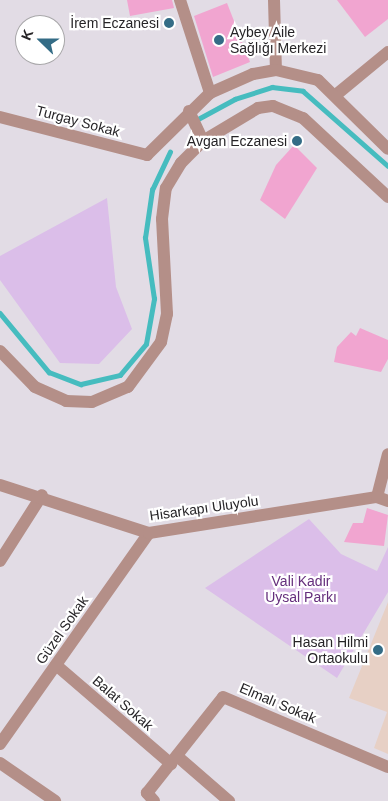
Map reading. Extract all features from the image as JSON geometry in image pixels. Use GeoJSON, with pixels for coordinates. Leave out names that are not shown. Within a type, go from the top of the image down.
{"type":"FeatureCollection","features":[{"type":"Feature","properties":{"kind":"street"},"geometry":{"type":"LineString","coordinates":[[180,0],[210,93]]}},
{"type":"Feature","properties":{"kind":"street"},"geometry":{"type":"LineString","coordinates":[[274,0],[276,70]]}},
{"type":"Feature","properties":{"kind":"street"},"geometry":{"type":"LineString","coordinates":[[337,94],[388,52]]}},
{"type":"Feature","properties":{"kind":"street"},"geometry":{"type":"LineString","coordinates":[[203,141],[190,110],[210,93],[253,74],[276,70],[301,73],[337,94],[388,149]]}},
{"type":"Feature","properties":{"kind":"street"},"geometry":{"type":"LineString","coordinates":[[0,351],[34,388],[66,401],[92,402],[128,387],[148,365],[161,342],[165,323],[162,219],[166,188],[181,163],[203,141],[258,108],[286,109],[303,118],[388,197]]}},
{"type":"Feature","properties":{"kind":"street","name":"Turgay Sokak"},"geometry":{"type":"LineString","coordinates":[[0,117],[147,156],[190,110]]}},
{"type":"Feature","properties":{"kind":"street"},"geometry":{"type":"LineString","coordinates":[[382,499],[388,454]]}},
{"type":"Feature","properties":{"kind":"street","name":"Hisarkapı Uluyolu"},"geometry":{"type":"LineString","coordinates":[[0,485],[42,495],[149,533],[382,499]]}},
{"type":"Feature","properties":{"kind":"street"},"geometry":{"type":"LineString","coordinates":[[0,561],[42,495]]}},
{"type":"Feature","properties":{"kind":"street","name":"Güzel Sokak"},"geometry":{"type":"LineString","coordinates":[[0,744],[149,533]]}},
{"type":"Feature","properties":{"kind":"street","name":"Balat Sokak"},"geometry":{"type":"LineString","coordinates":[[56,664],[174,760],[228,801]]}},
{"type":"Feature","properties":{"kind":"street","name":"Elmalı Sokak"},"geometry":{"type":"LineString","coordinates":[[154,801],[147,793],[223,696],[388,767]]}},
{"type":"Feature","properties":{"kind":"street"},"geometry":{"type":"LineString","coordinates":[[0,763],[55,801]]}},
{"type":"Feature","properties":{"kind":"shaded area","name":"Hasan Hilmi Ortaokulu"},"geometry":{"type":"Polygon","coordinates":[[[388,602],[388,754],[374,748],[387,712],[349,698],[388,602]]]}},
{"type":"Feature","properties":{"kind":"green space"},"geometry":{"type":"Polygon","coordinates":[[[107,198],[116,287],[132,329],[99,364],[60,363],[0,280],[0,256],[107,198]]]}},
{"type":"Feature","properties":{"kind":"green space","name":"Vali Kadir Uysal Parkı"},"geometry":{"type":"Polygon","coordinates":[[[309,519],[341,554],[377,571],[388,547],[388,592],[337,678],[205,588],[309,519]]]}},
{"type":"Feature","properties":{"kind":"building"},"geometry":{"type":"Polygon","coordinates":[[[127,0],[172,0],[174,8],[130,16],[127,0]]]}},
{"type":"Feature","properties":{"kind":"building"},"geometry":{"type":"Polygon","coordinates":[[[337,0],[388,0],[388,19],[365,37],[337,0]]]}},
{"type":"Feature","properties":{"kind":"building","name":"Aybey Aile Sağlığı Merkezi"},"geometry":{"type":"Polygon","coordinates":[[[227,3],[250,62],[213,77],[194,16],[227,3]]]}},
{"type":"Feature","properties":{"kind":"building"},"geometry":{"type":"Polygon","coordinates":[[[294,145],[317,168],[285,219],[260,200],[276,165],[294,145]]]}},
{"type":"Feature","properties":{"kind":"building"},"geometry":{"type":"Polygon","coordinates":[[[360,328],[388,340],[388,359],[381,372],[334,362],[337,347],[351,332],[356,336],[360,328]]]}},
{"type":"Feature","properties":{"kind":"building"},"geometry":{"type":"Polygon","coordinates":[[[367,508],[388,515],[384,546],[344,542],[353,523],[363,523],[367,508]]]}},
{"type":"Feature","properties":{"kind":"waterway"},"geometry":{"type":"LineString","coordinates":[[198,119],[235,99],[272,87],[303,91],[388,166]]}},
{"type":"Feature","properties":{"kind":"waterway"},"geometry":{"type":"LineString","coordinates":[[0,313],[49,372],[81,384],[120,375],[146,344],[154,299],[145,238],[152,190],[170,152]]}},
{"type":"Feature","properties":{"kind":"place","name":"İrem Eczanesi"},"geometry":{"type":"Point","coordinates":[169,23]}},
{"type":"Feature","properties":{"kind":"place","name":"Aybey Aile Sağlığı Merkezi"},"geometry":{"type":"Point","coordinates":[219,40]}},
{"type":"Feature","properties":{"kind":"place","name":"Avgan Eczanesi"},"geometry":{"type":"Point","coordinates":[297,141]}},
{"type":"Feature","properties":{"kind":"place","name":"Hasan Hilmi Ortaokulu"},"geometry":{"type":"Point","coordinates":[378,650]}}]}
